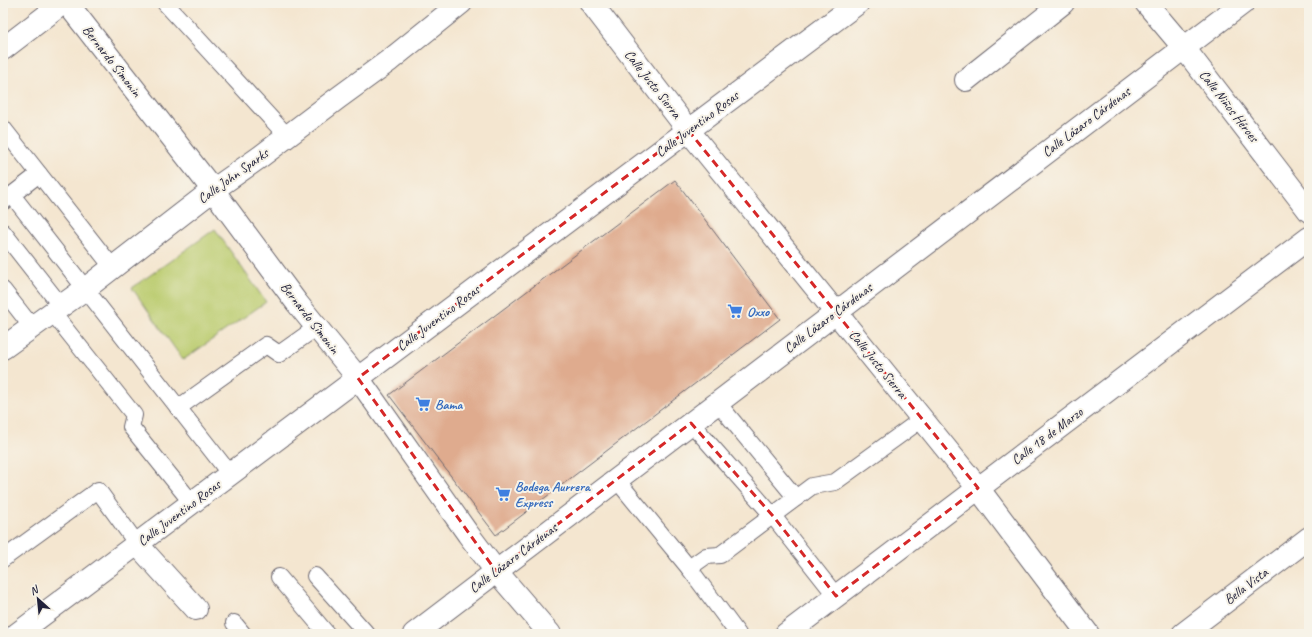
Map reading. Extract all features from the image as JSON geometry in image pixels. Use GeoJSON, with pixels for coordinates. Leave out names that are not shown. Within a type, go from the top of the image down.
{"type":"FeatureCollection","features":[{"type":"Feature","properties":{"kind":"street"},"geometry":{"type":"LineString","coordinates":[[3,49],[63,3]]}},
{"type":"Feature","properties":{"kind":"street","name":"Bernardo Simonin"},"geometry":{"type":"LineString","coordinates":[[67,3],[358,378],[468,534],[496,571],[550,634]]}},
{"type":"Feature","properties":{"kind":"street"},"geometry":{"type":"LineString","coordinates":[[165,3],[287,136]]}},
{"type":"Feature","properties":{"kind":"street","name":"Calle John Sparks"},"geometry":{"type":"LineString","coordinates":[[3,348],[113,268],[213,190],[390,60],[461,3]]}},
{"type":"Feature","properties":{"kind":"street","name":"Calle Justo Sierra"},"geometry":{"type":"LineString","coordinates":[[591,3],[688,130],[978,488],[1088,634]]}},
{"type":"Feature","properties":{"kind":"street","name":"Calle Juventino Rosas"},"geometry":{"type":"LineString","coordinates":[[17,634],[858,3]]}},
{"type":"Feature","properties":{"kind":"street"},"geometry":{"type":"LineString","coordinates":[[966,80],[1063,3]]}},
{"type":"Feature","properties":{"kind":"street","name":"Calle Niños Héroes"},"geometry":{"type":"LineString","coordinates":[[1146,3],[1184,48],[1309,211]]}},
{"type":"Feature","properties":{"kind":"street","name":"Calle Lázaro Cárdenas"},"geometry":{"type":"LineString","coordinates":[[414,634],[1243,3]]}},
{"type":"Feature","properties":{"kind":"street"},"geometry":{"type":"LineString","coordinates":[[3,128],[113,268]]}},
{"type":"Feature","properties":{"kind":"street"},"geometry":{"type":"LineString","coordinates":[[39,174],[7,198],[85,288],[230,474]]}},
{"type":"Feature","properties":{"kind":"street"},"geometry":{"type":"LineString","coordinates":[[3,232],[56,309],[134,415],[131,427],[192,503]]}},
{"type":"Feature","properties":{"kind":"street","name":"Calle 18 de Marzo"},"geometry":{"type":"LineString","coordinates":[[786,634],[1309,238]]}},
{"type":"Feature","properties":{"kind":"street"},"geometry":{"type":"LineString","coordinates":[[3,290],[32,327]]}},
{"type":"Feature","properties":{"kind":"street"},"geometry":{"type":"LineString","coordinates":[[178,408],[266,345],[279,354],[317,327]]}},
{"type":"Feature","properties":{"kind":"street"},"geometry":{"type":"LineString","coordinates":[[717,402],[796,498]]}},
{"type":"Feature","properties":{"kind":"street"},"geometry":{"type":"LineString","coordinates":[[689,568],[706,556],[720,555],[812,486],[835,482],[922,418]]}},
{"type":"Feature","properties":{"kind":"street"},"geometry":{"type":"LineString","coordinates":[[691,423],[772,516],[836,596]]}},
{"type":"Feature","properties":{"kind":"street"},"geometry":{"type":"LineString","coordinates":[[616,479],[689,568],[738,634]]}},
{"type":"Feature","properties":{"kind":"street"},"geometry":{"type":"LineString","coordinates":[[3,558],[98,490],[137,544],[196,609]]}},
{"type":"Feature","properties":{"kind":"street","name":"Bella Vista"},"geometry":{"type":"LineString","coordinates":[[1183,634],[1309,538]]}},
{"type":"Feature","properties":{"kind":"street"},"geometry":{"type":"LineString","coordinates":[[315,576],[367,634]]}},
{"type":"Feature","properties":{"kind":"street"},"geometry":{"type":"LineString","coordinates":[[279,577],[327,634]]}},
{"type":"Feature","properties":{"kind":"street"},"geometry":{"type":"LineString","coordinates":[[3,622],[13,634]]}},
{"type":"Feature","properties":{"kind":"highlighted area"},"geometry":{"type":"Polygon","coordinates":[[[688,130],[978,488],[836,596],[773,516],[691,423],[496,571],[358,378],[688,130]]]}},
{"type":"Feature","properties":{"kind":"green space"},"geometry":{"type":"Polygon","coordinates":[[[215,229],[266,302],[183,360],[132,288],[215,229]]]}},
{"type":"Feature","properties":{"kind":"building"},"geometry":{"type":"Polygon","coordinates":[[[675,180],[780,319],[496,535],[389,395],[675,180]]]}},
{"type":"Feature","properties":{"kind":"place","name":"Oxxo"},"geometry":{"type":"Point","coordinates":[735,311]}},
{"type":"Feature","properties":{"kind":"place","name":"Bama"},"geometry":{"type":"Point","coordinates":[423,404]}},
{"type":"Feature","properties":{"kind":"place","name":"Bodega Aurrera Express"},"geometry":{"type":"Point","coordinates":[503,494]}}]}
